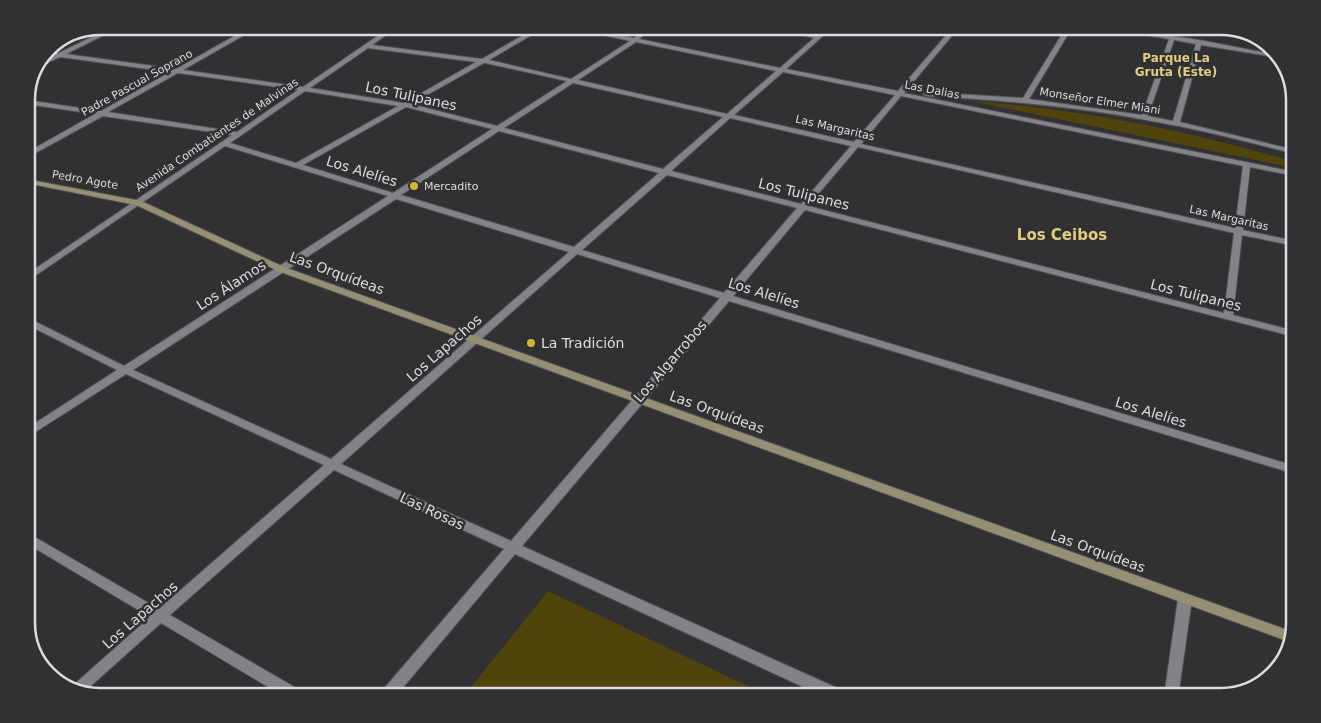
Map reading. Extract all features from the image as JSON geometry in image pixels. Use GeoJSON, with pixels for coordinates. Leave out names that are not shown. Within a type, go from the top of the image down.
{"type":"FeatureCollection","features":[{"type":"Feature","properties":{"kind":"street"},"geometry":{"type":"LineString","coordinates":[[49,60],[100,35]]}},
{"type":"Feature","properties":{"kind":"street","name":"Padre Pascual Soprano"},"geometry":{"type":"LineString","coordinates":[[35,151],[242,35]]}},
{"type":"Feature","properties":{"kind":"street","name":"Avenida Combatientes de Malvinas"},"geometry":{"type":"LineString","coordinates":[[35,273],[383,35]]}},
{"type":"Feature","properties":{"kind":"street"},"geometry":{"type":"LineString","coordinates":[[297,166],[528,35]]}},
{"type":"Feature","properties":{"kind":"street","name":"Las Dalias"},"geometry":{"type":"LineString","coordinates":[[610,35],[1286,172]]}},
{"type":"Feature","properties":{"kind":"street","name":"Los Álamos"},"geometry":{"type":"LineString","coordinates":[[35,428],[641,35]]}},
{"type":"Feature","properties":{"kind":"street"},"geometry":{"type":"LineString","coordinates":[[810,35],[820,37]]}},
{"type":"Feature","properties":{"kind":"street","name":"Los Algarrobos"},"geometry":{"type":"LineString","coordinates":[[394,688],[637,399],[949,35]]}},
{"type":"Feature","properties":{"kind":"street"},"geometry":{"type":"LineString","coordinates":[[1026,99],[1065,35]]}},
{"type":"Feature","properties":{"kind":"street"},"geometry":{"type":"LineString","coordinates":[[1152,35],[1268,55]]}},
{"type":"Feature","properties":{"kind":"street","name":"Los Lapachos"},"geometry":{"type":"LineString","coordinates":[[81,685],[820,37]]}},
{"type":"Feature","properties":{"kind":"street"},"geometry":{"type":"LineString","coordinates":[[1144,118],[1172,38]]}},
{"type":"Feature","properties":{"kind":"street"},"geometry":{"type":"LineString","coordinates":[[1176,124],[1199,42]]}},
{"type":"Feature","properties":{"kind":"street","name":"Las Margaritas"},"geometry":{"type":"LineString","coordinates":[[367,46],[485,60],[1286,242]]}},
{"type":"Feature","properties":{"kind":"street","name":"Los Tulipanes"},"geometry":{"type":"LineString","coordinates":[[54,54],[305,89],[405,105],[1286,332]]}},
{"type":"Feature","properties":{"kind":"street","name":"Monseñor Elmer Miani"},"geometry":{"type":"LineString","coordinates":[[899,94],[1026,99],[1176,124],[1286,149]]}},
{"type":"Feature","properties":{"kind":"street"},"geometry":{"type":"LineString","coordinates":[[35,103],[240,134]]}},
{"type":"Feature","properties":{"kind":"street","name":"Los Alelíes"},"geometry":{"type":"LineString","coordinates":[[225,144],[1286,467]]}},
{"type":"Feature","properties":{"kind":"street"},"geometry":{"type":"LineString","coordinates":[[1228,316],[1247,164]]}},
{"type":"Feature","properties":{"kind":"street","name":"Pedro Agote"},"geometry":{"type":"LineString","coordinates":[[35,184],[138,203]]}},
{"type":"Feature","properties":{"kind":"street","name":"Las Orquídeas"},"geometry":{"type":"LineString","coordinates":[[138,203],[281,269],[1285,635]]}},
{"type":"Feature","properties":{"kind":"street","name":"Las Rosas"},"geometry":{"type":"LineString","coordinates":[[35,325],[125,370],[821,688]]}},
{"type":"Feature","properties":{"kind":"street"},"geometry":{"type":"LineString","coordinates":[[35,543],[283,688]]}},
{"type":"Feature","properties":{"kind":"street"},"geometry":{"type":"LineString","coordinates":[[1172,688],[1185,599]]}},
{"type":"Feature","properties":{"kind":"shaded area"},"geometry":{"type":"Polygon","coordinates":[[[971,101],[1094,116],[1175,131],[1286,160],[1286,166],[971,101]]]}},
{"type":"Feature","properties":{"kind":"shaded area"},"geometry":{"type":"Polygon","coordinates":[[[548,591],[752,688],[470,688],[548,591]]]}},
{"type":"Feature","properties":{"kind":"place","name":"Mercadito"},"geometry":{"type":"Point","coordinates":[414,186]}},
{"type":"Feature","properties":{"kind":"place","name":"La Tradición"},"geometry":{"type":"Point","coordinates":[531,343]}},
{"type":"Feature","properties":{"kind":"district","name":"Parque La Gruta (Este)"},"geometry":{"type":"Point","coordinates":[1176,65]}},
{"type":"Feature","properties":{"kind":"district","name":"Los Ceibos"},"geometry":{"type":"Point","coordinates":[1062,235]}}]}
